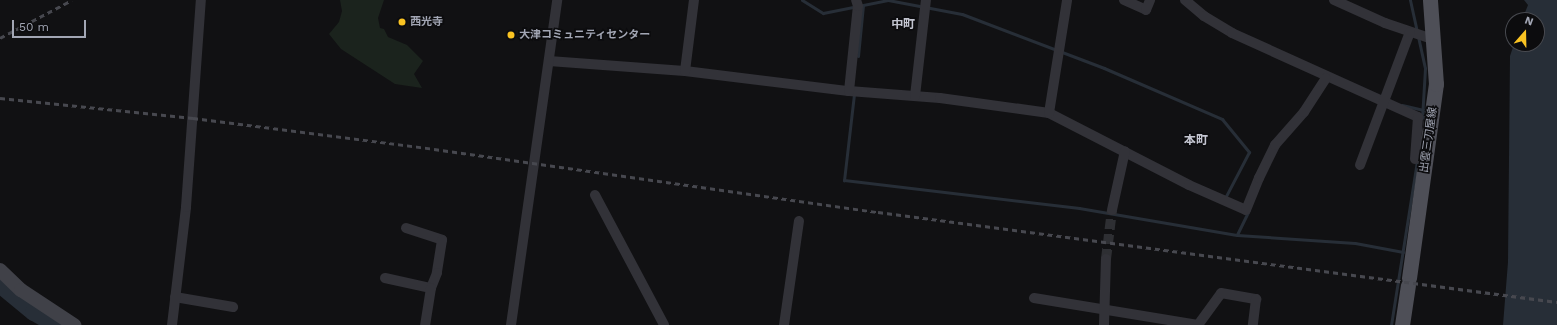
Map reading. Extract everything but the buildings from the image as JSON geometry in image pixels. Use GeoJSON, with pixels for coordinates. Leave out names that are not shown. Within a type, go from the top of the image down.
{"type":"FeatureCollection","features":[{"type":"Feature","properties":{"kind":"main road","name":"出雲三刀屋線"},"geometry":{"type":"LineString","coordinates":[[1402,325],[1433,115],[1436,84],[1430,0]]}},
{"type":"Feature","properties":{"kind":"street"},"geometry":{"type":"LineString","coordinates":[[172,325],[186,207],[201,0]]}},
{"type":"Feature","properties":{"kind":"street"},"geometry":{"type":"LineString","coordinates":[[511,325],[558,0]]}},
{"type":"Feature","properties":{"kind":"street"},"geometry":{"type":"LineString","coordinates":[[685,71],[694,0]]}},
{"type":"Feature","properties":{"kind":"street"},"geometry":{"type":"LineString","coordinates":[[849,91],[858,6],[856,0]]}},
{"type":"Feature","properties":{"kind":"street"},"geometry":{"type":"LineString","coordinates":[[915,96],[926,0]]}},
{"type":"Feature","properties":{"kind":"street"},"geometry":{"type":"LineString","coordinates":[[1049,113],[1068,0]]}},
{"type":"Feature","properties":{"kind":"street"},"geometry":{"type":"LineString","coordinates":[[1124,0],[1146,10],[1150,0]]}},
{"type":"Feature","properties":{"kind":"street"},"geometry":{"type":"LineString","coordinates":[[1185,0],[1204,16],[1232,33],[1326,78],[1418,117],[1415,160]]}},
{"type":"Feature","properties":{"kind":"street"},"geometry":{"type":"LineString","coordinates":[[1334,0],[1410,32],[1434,40]]}},
{"type":"Feature","properties":{"kind":"street"},"geometry":{"type":"LineString","coordinates":[[1360,165],[1410,32]]}},
{"type":"Feature","properties":{"kind":"street"},"geometry":{"type":"LineString","coordinates":[[548,61],[685,71],[849,91],[915,96],[1049,113],[1246,210],[1275,145],[1304,112],[1326,78]]}},
{"type":"Feature","properties":{"kind":"street"},"geometry":{"type":"LineString","coordinates":[[1112,210],[1125,151]]}},
{"type":"Feature","properties":{"kind":"street"},"geometry":{"type":"LineString","coordinates":[[595,195],[664,325]]}},
{"type":"Feature","properties":{"kind":"street"},"geometry":{"type":"LineString","coordinates":[[784,325],[799,221]]}},
{"type":"Feature","properties":{"kind":"street"},"geometry":{"type":"LineString","coordinates":[[406,228],[442,240],[437,273],[431,288],[425,325]]}},
{"type":"Feature","properties":{"kind":"street"},"geometry":{"type":"LineString","coordinates":[[1104,325],[1106,259]]}},
{"type":"Feature","properties":{"kind":"street"},"geometry":{"type":"LineString","coordinates":[[0,270],[21,290],[55,315],[74,325]]}},
{"type":"Feature","properties":{"kind":"street"},"geometry":{"type":"LineString","coordinates":[[385,278],[431,288]]}},
{"type":"Feature","properties":{"kind":"street"},"geometry":{"type":"LineString","coordinates":[[1034,298],[1105,308],[1198,325],[1221,293],[1256,299],[1253,325]]}},
{"type":"Feature","properties":{"kind":"street"},"geometry":{"type":"LineString","coordinates":[[175,296],[233,307]]}},
{"type":"Feature","properties":{"kind":"shaded area"},"geometry":{"type":"Polygon","coordinates":[[[340,0],[384,0],[378,18],[380,28],[384,29],[388,37],[407,45],[423,61],[414,74],[422,88],[395,84],[341,49],[329,34],[339,22],[342,11],[340,0]]]}},
{"type":"Feature","properties":{"kind":"shaded area"},"geometry":{"type":"Polygon","coordinates":[[[1524,0],[1557,0],[1557,325],[1503,325],[1508,262],[1510,56],[1511,52],[1545,52],[1545,12],[1525,12],[1528,5],[1524,0]]]}},
{"type":"Feature","properties":{"kind":"waterway"},"geometry":{"type":"LineString","coordinates":[[802,0],[823,13],[888,0],[962,14],[1104,68],[1222,119],[1249,152],[1225,198]]}},
{"type":"Feature","properties":{"kind":"waterway"},"geometry":{"type":"LineString","coordinates":[[1410,0],[1425,68],[1422,118]]}},
{"type":"Feature","properties":{"kind":"waterway"},"geometry":{"type":"LineString","coordinates":[[858,56],[863,5]]}},
{"type":"Feature","properties":{"kind":"waterway"},"geometry":{"type":"LineString","coordinates":[[854,94],[844,180],[1079,208],[1237,235]]}},
{"type":"Feature","properties":{"kind":"waterway"},"geometry":{"type":"LineString","coordinates":[[1402,105],[1424,110]]}},
{"type":"Feature","properties":{"kind":"waterway"},"geometry":{"type":"LineString","coordinates":[[1391,325],[1417,161]]}},
{"type":"Feature","properties":{"kind":"waterway"},"geometry":{"type":"LineString","coordinates":[[1248,212],[1237,235],[1355,243],[1403,252]]}},
{"type":"Feature","properties":{"kind":"waterway"},"geometry":{"type":"LineString","coordinates":[[0,284],[34,312],[57,325]]}},
{"type":"Feature","properties":{"kind":"tunnel"},"geometry":{"type":"LineString","coordinates":[[1106,259],[1112,210]]}},
{"type":"Feature","properties":{"kind":"railway"},"geometry":{"type":"LineString","coordinates":[[0,38],[72,0]]}},
{"type":"Feature","properties":{"kind":"railway"},"geometry":{"type":"LineString","coordinates":[[0,98],[193,118],[434,149],[878,212],[1557,302]]}},
{"type":"Feature","properties":{"kind":"place","name":"西光寺"},"geometry":{"type":"Point","coordinates":[402,22]}},
{"type":"Feature","properties":{"kind":"place","name":"大津コミュニティセンター"},"geometry":{"type":"Point","coordinates":[511,35]}},
{"type":"Feature","properties":{"kind":"district","name":"中町"},"geometry":{"type":"Point","coordinates":[903,25]}},
{"type":"Feature","properties":{"kind":"district","name":"本町"},"geometry":{"type":"Point","coordinates":[1196,141]}}]}
